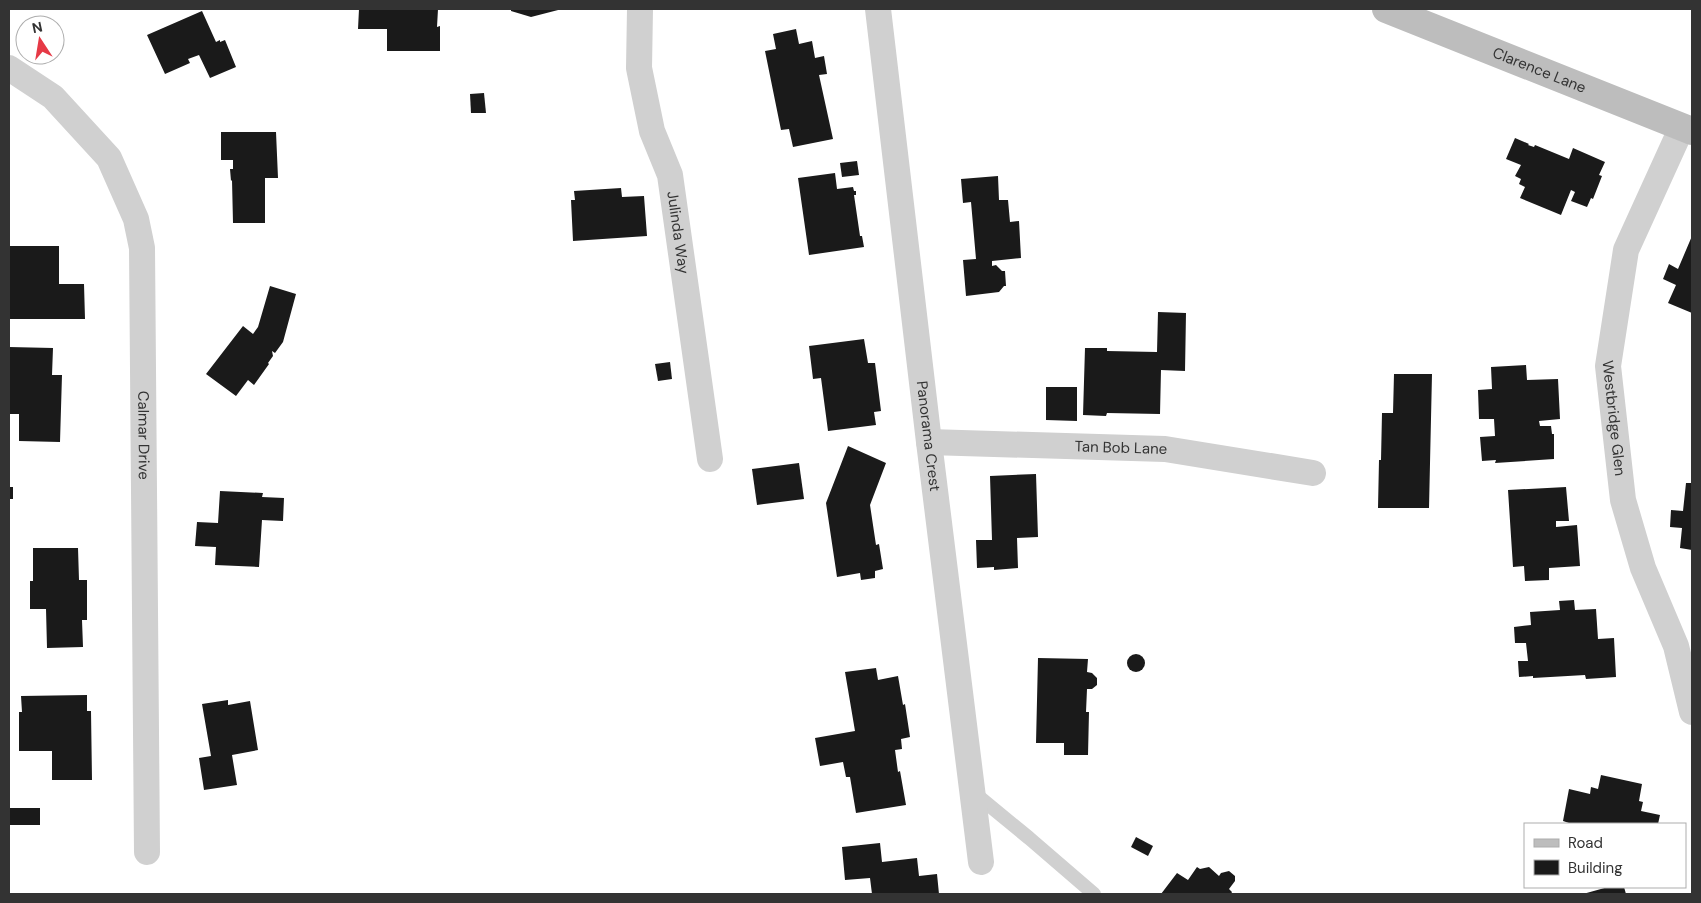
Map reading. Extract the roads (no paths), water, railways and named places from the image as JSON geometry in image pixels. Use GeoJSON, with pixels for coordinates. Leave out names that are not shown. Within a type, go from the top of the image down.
{"type":"FeatureCollection","features":[{"type":"Feature","properties":{"kind":"street","name":"Julinda Way"},"geometry":{"type":"LineString","coordinates":[[640,9],[639,68],[652,131],[670,175],[710,459]]}},
{"type":"Feature","properties":{"kind":"street","name":"Panorama Crest"},"geometry":{"type":"LineString","coordinates":[[878,9],[981,862]]}},
{"type":"Feature","properties":{"kind":"street","name":"Clarence Lane"},"geometry":{"type":"LineString","coordinates":[[1386,9],[1687,129]]}},
{"type":"Feature","properties":{"kind":"street","name":"Calmar Drive"},"geometry":{"type":"LineString","coordinates":[[9,68],[53,97],[108,158],[136,219],[142,248],[147,852]]}},
{"type":"Feature","properties":{"kind":"street","name":"Westbridge Glen"},"geometry":{"type":"LineString","coordinates":[[1687,129],[1626,250],[1608,366],[1623,500],[1643,568],[1684,643],[1692,712]]}},
{"type":"Feature","properties":{"kind":"street","name":"Tan Bob Lane"},"geometry":{"type":"LineString","coordinates":[[929,442],[1165,449],[1313,473]]}},
{"type":"Feature","properties":{"kind":"lane"},"geometry":{"type":"LineString","coordinates":[[972,792],[1094,894]]}}]}
